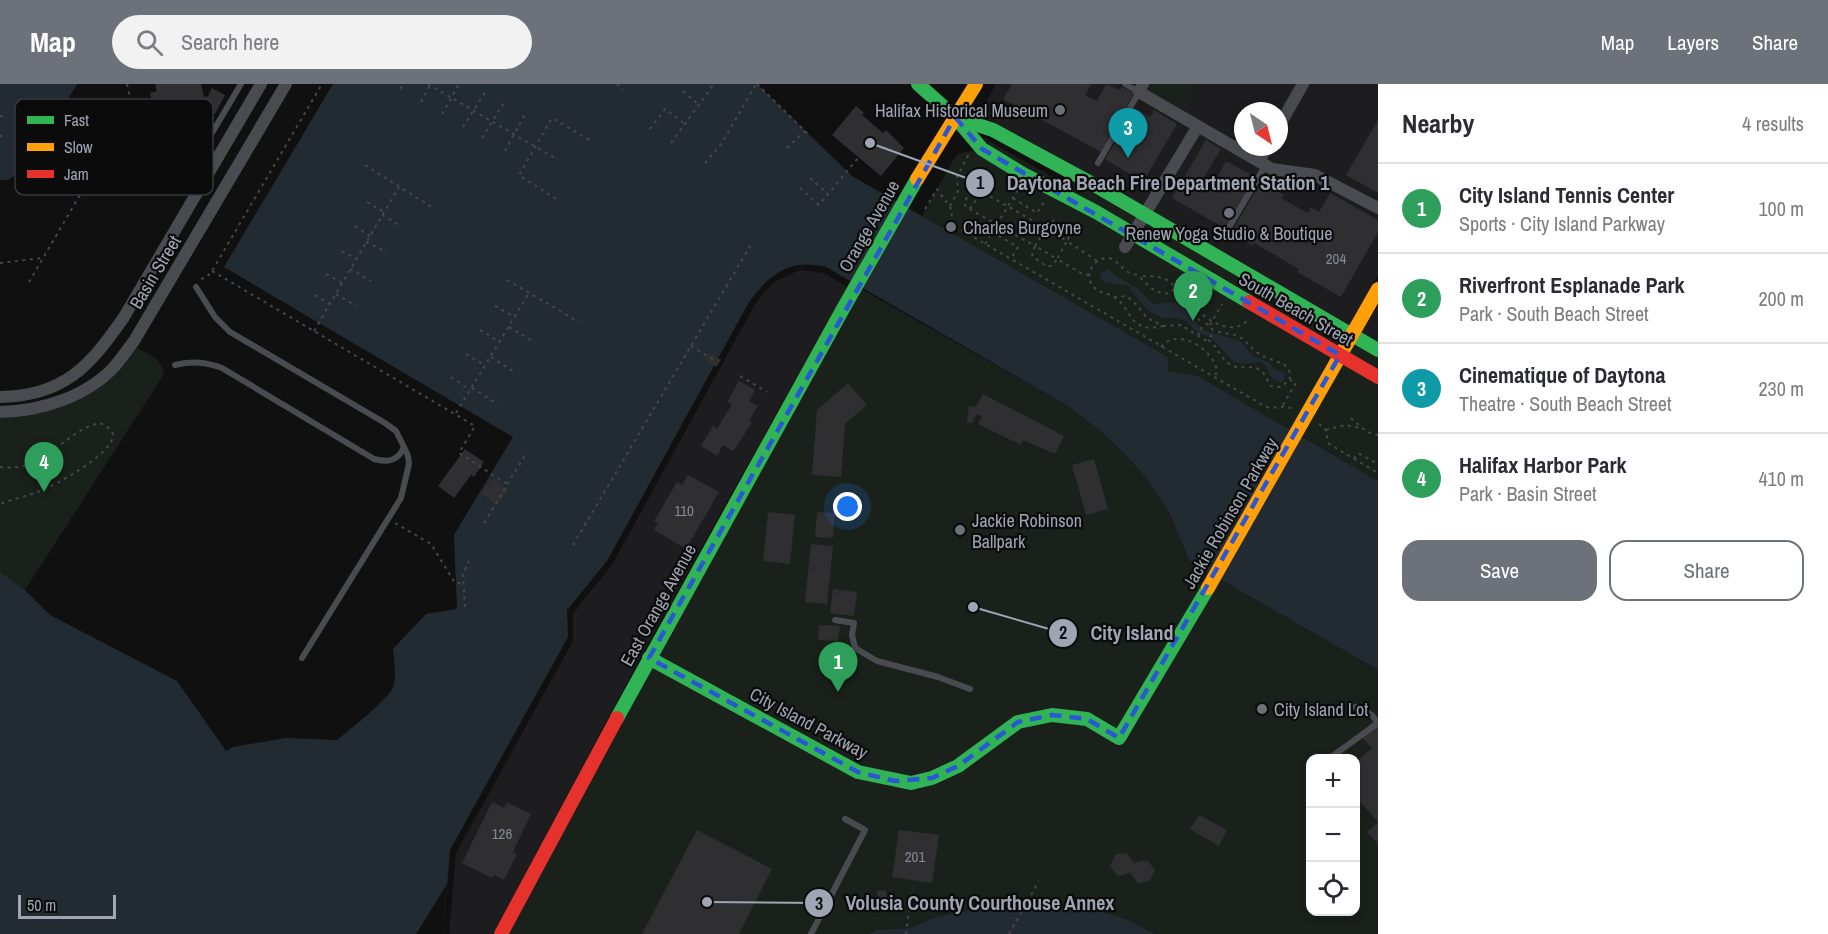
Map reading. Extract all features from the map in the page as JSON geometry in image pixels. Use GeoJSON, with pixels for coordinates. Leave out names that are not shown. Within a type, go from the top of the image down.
{"type":"FeatureCollection","features":[{"type":"Feature","properties":{"kind":"street","name":"Basin Street"},"geometry":{"type":"LineString","coordinates":[[213,166],[261,84]]}},
{"type":"Feature","properties":{"kind":"street","name":"Basin Street"},"geometry":{"type":"LineString","coordinates":[[0,412],[34,408],[71,398],[94,384],[112,368],[134,341],[286,84]]}},
{"type":"Feature","properties":{"kind":"street","name":"South Beach Street"},"geometry":{"type":"LineString","coordinates":[[918,84],[955,117],[982,149],[1378,377]]}},
{"type":"Feature","properties":{"kind":"street","name":"Orange Avenue"},"geometry":{"type":"LineString","coordinates":[[851,295],[907,196],[976,84]]}},
{"type":"Feature","properties":{"kind":"street"},"geometry":{"type":"LineString","coordinates":[[1288,110],[1303,84]]}},
{"type":"Feature","properties":{"kind":"street"},"geometry":{"type":"LineString","coordinates":[[1141,88],[1198,126],[1262,163],[1280,171],[1315,175],[1378,208]]}},
{"type":"Feature","properties":{"kind":"street","name":"South Beach Street"},"geometry":{"type":"LineString","coordinates":[[955,117],[993,130],[1145,214],[1378,350]]}},
{"type":"Feature","properties":{"kind":"street"},"geometry":{"type":"LineString","coordinates":[[240,120],[259,130]]}},
{"type":"Feature","properties":{"kind":"street"},"geometry":{"type":"LineString","coordinates":[[1125,247],[1198,126]]}},
{"type":"Feature","properties":{"kind":"street"},"geometry":{"type":"LineString","coordinates":[[1262,163],[1264,156]]}},
{"type":"Feature","properties":{"kind":"street","name":"Basin Street"},"geometry":{"type":"LineString","coordinates":[[0,397],[34,394],[62,382],[84,368],[103,348],[116,329],[196,195]]}},
{"type":"Feature","properties":{"kind":"street"},"geometry":{"type":"LineString","coordinates":[[177,227],[196,237]]}},
{"type":"Feature","properties":{"kind":"street","name":"Jackie Robinson Parkway"},"geometry":{"type":"LineString","coordinates":[[1119,738],[1209,587],[1378,289]]}},
{"type":"Feature","properties":{"kind":"street","name":"East Orange Avenue"},"geometry":{"type":"LineString","coordinates":[[501,934],[649,658],[851,295]]}},
{"type":"Feature","properties":{"kind":"street"},"geometry":{"type":"LineString","coordinates":[[116,329],[134,341]]}},
{"type":"Feature","properties":{"kind":"street","name":"City Island Parkway"},"geometry":{"type":"LineString","coordinates":[[649,658],[858,772],[895,781],[911,783],[932,778],[958,766],[1018,722],[1053,715],[1087,719],[1119,738]]}},
{"type":"Feature","properties":{"kind":"lane"},"geometry":{"type":"LineString","coordinates":[[213,131],[241,84]]}},
{"type":"Feature","properties":{"kind":"lane"},"geometry":{"type":"LineString","coordinates":[[1098,163],[1141,88],[1125,84]]}},
{"type":"Feature","properties":{"kind":"lane"},"geometry":{"type":"LineString","coordinates":[[225,111],[240,120]]}},
{"type":"Feature","properties":{"kind":"lane"},"geometry":{"type":"LineString","coordinates":[[1224,236],[1262,163]]}},
{"type":"Feature","properties":{"kind":"lane"},"geometry":{"type":"LineString","coordinates":[[197,283],[215,317],[230,332],[385,423],[396,431],[408,456],[409,464],[401,498],[302,658]]}},
{"type":"Feature","properties":{"kind":"lane"},"geometry":{"type":"LineString","coordinates":[[175,365],[192,361],[222,368],[374,459],[386,462],[392,460],[398,457],[404,447]]}},
{"type":"Feature","properties":{"kind":"lane"},"geometry":{"type":"LineString","coordinates":[[835,620],[854,623],[852,635],[855,648],[877,661],[970,689]]}},
{"type":"Feature","properties":{"kind":"lane"},"geometry":{"type":"LineString","coordinates":[[1337,754],[1378,723],[1372,716],[1355,707]]}},
{"type":"Feature","properties":{"kind":"lane"},"geometry":{"type":"LineString","coordinates":[[811,934],[865,830],[845,819]]}},
{"type":"Feature","properties":{"kind":"path"},"geometry":{"type":"LineString","coordinates":[[127,84],[130,99]]}},
{"type":"Feature","properties":{"kind":"path"},"geometry":{"type":"LineString","coordinates":[[197,283],[212,271],[322,84]]}},
{"type":"Feature","properties":{"kind":"path"},"geometry":{"type":"LineString","coordinates":[[400,89],[403,84]]}},
{"type":"Feature","properties":{"kind":"path"},"geometry":{"type":"LineString","coordinates":[[442,114],[459,84]]}},
{"type":"Feature","properties":{"kind":"path"},"geometry":{"type":"LineString","coordinates":[[617,84],[623,90]]}},
{"type":"Feature","properties":{"kind":"path"},"geometry":{"type":"LineString","coordinates":[[671,143],[714,84]]}},
{"type":"Feature","properties":{"kind":"path"},"geometry":{"type":"LineString","coordinates":[[705,163],[722,143],[757,84],[808,134]]}},
{"type":"Feature","properties":{"kind":"path"},"geometry":{"type":"LineString","coordinates":[[421,102],[431,85],[558,160]]}},
{"type":"Feature","properties":{"kind":"path"},"geometry":{"type":"LineString","coordinates":[[464,127],[486,91]]}},
{"type":"Feature","properties":{"kind":"path"},"geometry":{"type":"LineString","coordinates":[[683,91],[699,105]]}},
{"type":"Feature","properties":{"kind":"path"},"geometry":{"type":"LineString","coordinates":[[483,138],[505,101]]}},
{"type":"Feature","properties":{"kind":"path"},"geometry":{"type":"LineString","coordinates":[[650,129],[665,109],[685,124]]}},
{"type":"Feature","properties":{"kind":"path"},"geometry":{"type":"LineString","coordinates":[[505,151],[525,114]]}},
{"type":"Feature","properties":{"kind":"path"},"geometry":{"type":"LineString","coordinates":[[556,199],[519,175],[552,118],[591,141]]}},
{"type":"Feature","properties":{"kind":"path"},"geometry":{"type":"LineString","coordinates":[[787,148],[805,131]]}},
{"type":"Feature","properties":{"kind":"path"},"geometry":{"type":"LineString","coordinates":[[950,206],[958,191],[957,177],[969,154]]}},
{"type":"Feature","properties":{"kind":"path"},"geometry":{"type":"LineString","coordinates":[[800,188],[819,205],[859,158]]}},
{"type":"Feature","properties":{"kind":"path"},"geometry":{"type":"LineString","coordinates":[[365,165],[435,209]]}},
{"type":"Feature","properties":{"kind":"path"},"geometry":{"type":"LineString","coordinates":[[810,178],[828,194]]}},
{"type":"Feature","properties":{"kind":"path"},"geometry":{"type":"LineString","coordinates":[[985,244],[1021,185]]}},
{"type":"Feature","properties":{"kind":"path"},"geometry":{"type":"LineString","coordinates":[[314,331],[399,187]]}},
{"type":"Feature","properties":{"kind":"path"},"geometry":{"type":"LineString","coordinates":[[925,208],[937,189],[950,206],[953,215],[951,224],[1266,407],[1273,408],[1283,405],[1295,410]]}},
{"type":"Feature","properties":{"kind":"path"},"geometry":{"type":"LineString","coordinates":[[1089,275],[1083,274],[970,209],[964,203],[969,193],[977,189],[982,191],[1094,257],[1097,261]]}},
{"type":"Feature","properties":{"kind":"path"},"geometry":{"type":"LineString","coordinates":[[970,209],[982,191]]}},
{"type":"Feature","properties":{"kind":"path"},"geometry":{"type":"LineString","coordinates":[[29,282],[80,195]]}},
{"type":"Feature","properties":{"kind":"path"},"geometry":{"type":"LineString","coordinates":[[1013,198],[1037,213],[1046,200]]}},
{"type":"Feature","properties":{"kind":"path"},"geometry":{"type":"LineString","coordinates":[[367,202],[401,226]]}},
{"type":"Feature","properties":{"kind":"path"},"geometry":{"type":"LineString","coordinates":[[1054,220],[1067,226],[1071,233],[1052,266],[1046,266],[1032,256],[1046,228],[1054,220]]}},
{"type":"Feature","properties":{"kind":"path"},"geometry":{"type":"LineString","coordinates":[[355,226],[370,236]]}},
{"type":"Feature","properties":{"kind":"path"},"geometry":{"type":"LineString","coordinates":[[992,232],[1018,247],[1011,259]]}},
{"type":"Feature","properties":{"kind":"path"},"geometry":{"type":"LineString","coordinates":[[366,242],[387,252]]}},
{"type":"Feature","properties":{"kind":"path"},"geometry":{"type":"LineString","coordinates":[[573,545],[752,243]]}},
{"type":"Feature","properties":{"kind":"path"},"geometry":{"type":"LineString","coordinates":[[342,251],[356,259]]}},
{"type":"Feature","properties":{"kind":"path"},"geometry":{"type":"LineString","coordinates":[[0,263],[44,257]]}},
{"type":"Feature","properties":{"kind":"path"},"geometry":{"type":"LineString","coordinates":[[1163,326],[1147,318],[1126,296],[1104,295],[1095,289],[1089,275],[1097,261],[1104,258],[1113,260],[1126,271],[1139,276],[1162,277],[1171,282],[1174,290],[1184,298],[1203,325],[1210,326]]}},
{"type":"Feature","properties":{"kind":"path"},"geometry":{"type":"LineString","coordinates":[[350,269],[371,281]]}},
{"type":"Feature","properties":{"kind":"path"},"geometry":{"type":"LineString","coordinates":[[212,271],[475,426],[459,453],[507,483]]}},
{"type":"Feature","properties":{"kind":"path"},"geometry":{"type":"LineString","coordinates":[[326,274],[342,283]]}},
{"type":"Feature","properties":{"kind":"path"},"geometry":{"type":"LineString","coordinates":[[1139,276],[1144,283],[1161,293],[1170,293],[1174,290]]}},
{"type":"Feature","properties":{"kind":"path"},"geometry":{"type":"LineString","coordinates":[[507,280],[579,322]]}},
{"type":"Feature","properties":{"kind":"path"},"geometry":{"type":"LineString","coordinates":[[1195,288],[1192,297],[1196,307],[1212,321],[1234,328],[1244,325],[1248,319]]}},
{"type":"Feature","properties":{"kind":"path"},"geometry":{"type":"LineString","coordinates":[[456,414],[529,293]]}},
{"type":"Feature","properties":{"kind":"path"},"geometry":{"type":"LineString","coordinates":[[336,294],[356,306]]}},
{"type":"Feature","properties":{"kind":"path"},"geometry":{"type":"LineString","coordinates":[[315,295],[330,304]]}},
{"type":"Feature","properties":{"kind":"path"},"geometry":{"type":"LineString","coordinates":[[1113,297],[1136,323],[1149,327],[1181,325],[1193,334],[1199,335]]}},
{"type":"Feature","properties":{"kind":"path"},"geometry":{"type":"LineString","coordinates":[[1210,326],[1222,304]]}},
{"type":"Feature","properties":{"kind":"path"},"geometry":{"type":"LineString","coordinates":[[495,306],[515,317]]}},
{"type":"Feature","properties":{"kind":"path"},"geometry":{"type":"LineString","coordinates":[[1203,325],[1198,331],[1202,339],[1214,343],[1226,361],[1235,367],[1259,369],[1271,386],[1280,387],[1290,380]]}},
{"type":"Feature","properties":{"kind":"path"},"geometry":{"type":"LineString","coordinates":[[1210,326],[1213,331],[1239,336],[1262,356],[1284,364],[1289,370],[1290,380]]}},
{"type":"Feature","properties":{"kind":"path"},"geometry":{"type":"LineString","coordinates":[[509,327],[534,342]]}},
{"type":"Feature","properties":{"kind":"path"},"geometry":{"type":"LineString","coordinates":[[480,330],[500,342]]}},
{"type":"Feature","properties":{"kind":"path"},"geometry":{"type":"LineString","coordinates":[[1208,340],[1213,331]]}},
{"type":"Feature","properties":{"kind":"path"},"geometry":{"type":"LineString","coordinates":[[1161,346],[1166,341],[1177,338],[1187,340],[1206,351],[1215,364],[1217,372],[1214,377]]}},
{"type":"Feature","properties":{"kind":"path"},"geometry":{"type":"LineString","coordinates":[[1197,346],[1202,339]]}},
{"type":"Feature","properties":{"kind":"path"},"geometry":{"type":"LineString","coordinates":[[691,345],[716,361]]}},
{"type":"Feature","properties":{"kind":"path"},"geometry":{"type":"LineString","coordinates":[[466,354],[485,365]]}},
{"type":"Feature","properties":{"kind":"path"},"geometry":{"type":"LineString","coordinates":[[491,357],[516,373]]}},
{"type":"Feature","properties":{"kind":"path"},"geometry":{"type":"LineString","coordinates":[[740,376],[768,392]]}},
{"type":"Feature","properties":{"kind":"path"},"geometry":{"type":"LineString","coordinates":[[451,377],[498,404]]}},
{"type":"Feature","properties":{"kind":"path"},"geometry":{"type":"LineString","coordinates":[[1283,405],[1296,383],[1290,380]]}},
{"type":"Feature","properties":{"kind":"path"},"geometry":{"type":"LineString","coordinates":[[1351,418],[1361,428]]}},
{"type":"Feature","properties":{"kind":"path"},"geometry":{"type":"LineString","coordinates":[[1317,422],[1326,430],[1329,444],[1378,473]]}},
{"type":"Feature","properties":{"kind":"path"},"geometry":{"type":"LineString","coordinates":[[0,467],[20,467],[41,460],[90,425],[100,423],[113,433],[107,448],[60,482],[0,504]]}},
{"type":"Feature","properties":{"kind":"path"},"geometry":{"type":"LineString","coordinates":[[1326,430],[1346,425],[1378,435]]}},
{"type":"Feature","properties":{"kind":"path"},"geometry":{"type":"LineString","coordinates":[[484,523],[527,452]]}},
{"type":"Feature","properties":{"kind":"path"},"geometry":{"type":"LineString","coordinates":[[1354,459],[1358,453],[1378,464]]}},
{"type":"Feature","properties":{"kind":"path"},"geometry":{"type":"LineString","coordinates":[[388,519],[431,544],[454,583],[464,583]]}},
{"type":"Feature","properties":{"kind":"path"},"geometry":{"type":"LineString","coordinates":[[465,607],[463,574],[469,561]]}},
{"type":"Feature","properties":{"kind":"path"},"geometry":{"type":"LineString","coordinates":[[1009,934],[1039,881]]}},
{"type":"Feature","properties":{"kind":"path"},"geometry":{"type":"LineString","coordinates":[[906,934],[912,890]]}},
{"type":"Feature","properties":{"kind":"highlighted area"},"geometry":{"type":"Polygon","coordinates":[[[955,117],[982,149],[1340,355],[1119,738],[1087,719],[1052,715],[1018,722],[958,766],[932,778],[895,781],[858,772],[649,658],[955,117]]]}},
{"type":"Feature","properties":{"kind":"shaded area"},"geometry":{"type":"Polygon","coordinates":[[[0,84],[77,84],[68,99],[15,99],[15,175],[8,180],[0,180],[0,84]]]}},
{"type":"Feature","properties":{"kind":"shaded area"},"geometry":{"type":"Polygon","coordinates":[[[333,84],[757,84],[852,176],[1168,357],[1168,371],[1198,376],[1378,481],[1378,670],[1190,562],[1168,510],[1146,478],[1098,429],[1068,406],[826,267],[801,265],[773,276],[749,302],[607,561],[567,610],[568,637],[450,850],[443,934],[0,934],[0,572],[25,590],[50,615],[177,681],[226,751],[233,747],[286,738],[337,740],[368,715],[390,693],[395,678],[393,649],[426,614],[457,609],[454,535],[513,437],[224,267],[333,84]]]}},
{"type":"Feature","properties":{"kind":"shaded area"},"geometry":{"type":"Polygon","coordinates":[[[996,84],[1378,84],[1378,275],[1349,325],[1092,176],[979,115],[996,84]]]}},
{"type":"Feature","properties":{"kind":"shaded area"},"geometry":{"type":"Polygon","coordinates":[[[1151,84],[1192,84],[1197,87],[1183,110],[1148,90],[1151,84]]]}},
{"type":"Feature","properties":{"kind":"shaded area"},"geometry":{"type":"Polygon","coordinates":[[[982,137],[1049,175],[1079,185],[1342,337],[1336,345],[1026,168],[990,146],[982,137]]]}},
{"type":"Feature","properties":{"kind":"shaded area"},"geometry":{"type":"Polygon","coordinates":[[[982,149],[1378,377],[1378,481],[1198,376],[1168,371],[1168,357],[923,217],[925,209],[957,154],[982,149]]]}},
{"type":"Feature","properties":{"kind":"shaded area"},"geometry":{"type":"Polygon","coordinates":[[[1109,269],[1138,289],[1153,304],[1175,302],[1185,309],[1203,330],[1240,341],[1254,357],[1268,362],[1276,370],[1285,372],[1284,381],[1281,383],[1272,378],[1266,366],[1261,362],[1243,364],[1234,362],[1211,338],[1196,331],[1186,321],[1163,318],[1148,311],[1127,285],[1103,282],[1101,272],[1109,269]]]}},
{"type":"Feature","properties":{"kind":"shaded area"},"geometry":{"type":"Polygon","coordinates":[[[800,270],[824,273],[847,287],[645,649],[493,934],[449,934],[456,853],[573,641],[573,613],[612,565],[754,306],[776,281],[800,270]]]}},
{"type":"Feature","properties":{"kind":"shaded area"},"geometry":{"type":"Polygon","coordinates":[[[856,286],[1068,406],[1098,429],[1146,478],[1168,510],[1190,562],[1378,670],[1378,934],[1155,934],[1129,920],[1103,912],[1076,909],[975,909],[936,917],[910,928],[876,930],[868,934],[505,934],[856,286]]]}},
{"type":"Feature","properties":{"kind":"shaded area"},"geometry":{"type":"Polygon","coordinates":[[[1378,304],[1378,343],[1361,333],[1378,304]]]}},
{"type":"Feature","properties":{"kind":"shaded area"},"geometry":{"type":"Polygon","coordinates":[[[1355,344],[1378,358],[1378,370],[1349,353],[1355,344]]]}},
{"type":"Feature","properties":{"kind":"shaded area"},"geometry":{"type":"Polygon","coordinates":[[[131,345],[156,359],[164,374],[25,590],[0,572],[0,412],[71,398],[131,345]]]}},
{"type":"Feature","properties":{"kind":"shaded area"},"geometry":{"type":"Polygon","coordinates":[[[975,909],[1076,909],[1103,912],[1129,920],[1155,934],[868,934],[876,930],[910,928],[936,917],[975,909]]]}},
{"type":"Feature","properties":{"kind":"pier"},"geometry":{"type":"Polygon","coordinates":[[[447,884],[443,934],[416,934],[447,884]]]}},
{"type":"Feature","properties":{"kind":"building"},"geometry":{"type":"Polygon","coordinates":[[[155,84],[201,84],[204,97],[208,96],[212,88],[225,95],[215,114],[213,113],[213,99],[151,99],[150,93],[157,91],[155,84]]]}},
{"type":"Feature","properties":{"kind":"building"},"geometry":{"type":"Polygon","coordinates":[[[1012,84],[1091,84],[1085,95],[1097,101],[1106,84],[1120,90],[1122,87],[1134,93],[1101,152],[1003,99],[1012,84]]]}},
{"type":"Feature","properties":{"kind":"building"},"geometry":{"type":"Polygon","coordinates":[[[856,106],[864,113],[862,115],[883,133],[886,130],[904,148],[881,176],[832,135],[856,106]]]}},
{"type":"Feature","properties":{"kind":"building"},"geometry":{"type":"Polygon","coordinates":[[[1136,109],[1150,117],[1154,110],[1177,124],[1143,182],[1105,159],[1136,109]]]}},
{"type":"Feature","properties":{"kind":"building"},"geometry":{"type":"Polygon","coordinates":[[[1378,120],[1378,193],[1346,175],[1378,120]]]}},
{"type":"Feature","properties":{"kind":"building"},"geometry":{"type":"Polygon","coordinates":[[[1206,140],[1221,149],[1203,179],[1213,184],[1226,161],[1256,177],[1226,229],[1172,198],[1206,140]]]}},
{"type":"Feature","properties":{"kind":"building"},"geometry":{"type":"Polygon","coordinates":[[[1263,178],[1278,186],[1276,190],[1284,195],[1281,198],[1308,213],[1311,207],[1319,212],[1330,193],[1378,220],[1378,232],[1341,297],[1297,272],[1299,269],[1254,243],[1253,246],[1231,233],[1263,178]]]}},
{"type":"Feature","properties":{"kind":"building"},"geometry":{"type":"Polygon","coordinates":[[[709,352],[721,360],[716,367],[704,359],[709,352]]]}},
{"type":"Feature","properties":{"kind":"building"},"geometry":{"type":"Polygon","coordinates":[[[739,381],[755,390],[749,401],[758,406],[749,421],[752,423],[733,451],[723,445],[717,456],[701,446],[713,426],[717,429],[732,404],[727,402],[739,381]]]}},
{"type":"Feature","properties":{"kind":"building"},"geometry":{"type":"Polygon","coordinates":[[[848,383],[867,405],[845,424],[841,477],[812,475],[817,410],[848,383]]]}},
{"type":"Feature","properties":{"kind":"building"},"geometry":{"type":"Polygon","coordinates":[[[983,394],[1064,436],[1055,454],[1023,440],[1021,445],[978,424],[982,417],[977,414],[972,423],[967,423],[969,406],[976,407],[983,394]]]}},
{"type":"Feature","properties":{"kind":"building"},"geometry":{"type":"Polygon","coordinates":[[[465,449],[484,462],[474,477],[471,475],[454,498],[438,486],[465,449]]]}},
{"type":"Feature","properties":{"kind":"building"},"geometry":{"type":"Polygon","coordinates":[[[1094,459],[1108,509],[1086,515],[1072,465],[1094,459]]]}},
{"type":"Feature","properties":{"kind":"building"},"geometry":{"type":"Polygon","coordinates":[[[688,475],[719,492],[686,549],[654,530],[658,523],[654,521],[677,482],[682,485],[688,475]]]}},
{"type":"Feature","properties":{"kind":"building"},"geometry":{"type":"Polygon","coordinates":[[[493,478],[509,490],[496,505],[481,493],[493,478]]]}},
{"type":"Feature","properties":{"kind":"building"},"geometry":{"type":"Polygon","coordinates":[[[768,512],[795,515],[790,564],[763,561],[768,512]]]}},
{"type":"Feature","properties":{"kind":"building"},"geometry":{"type":"Polygon","coordinates":[[[817,512],[835,513],[833,538],[815,537],[817,512]]]}},
{"type":"Feature","properties":{"kind":"building"},"geometry":{"type":"Polygon","coordinates":[[[811,544],[833,546],[827,604],[805,602],[811,544]]]}},
{"type":"Feature","properties":{"kind":"building"},"geometry":{"type":"Polygon","coordinates":[[[833,589],[857,592],[854,616],[830,613],[833,589]]]}},
{"type":"Feature","properties":{"kind":"building"},"geometry":{"type":"Polygon","coordinates":[[[819,625],[840,626],[838,641],[818,640],[819,625]]]}},
{"type":"Feature","properties":{"kind":"building"},"geometry":{"type":"Polygon","coordinates":[[[1373,722],[1378,727],[1378,822],[1360,802],[1360,758],[1372,748],[1359,734],[1373,722]]]}},
{"type":"Feature","properties":{"kind":"building"},"geometry":{"type":"Polygon","coordinates":[[[492,802],[504,808],[507,802],[531,814],[513,852],[517,854],[504,880],[494,875],[492,878],[462,863],[492,802]]]}},
{"type":"Feature","properties":{"kind":"building"},"geometry":{"type":"Polygon","coordinates":[[[1199,815],[1227,830],[1219,846],[1190,829],[1199,815]]]}},
{"type":"Feature","properties":{"kind":"building"},"geometry":{"type":"Polygon","coordinates":[[[1378,822],[1378,844],[1367,832],[1378,822]]]}},
{"type":"Feature","properties":{"kind":"building"},"geometry":{"type":"Polygon","coordinates":[[[697,830],[772,869],[739,934],[642,934],[697,830]]]}},
{"type":"Feature","properties":{"kind":"building"},"geometry":{"type":"Polygon","coordinates":[[[899,830],[939,835],[932,883],[892,877],[899,830]]]}},
{"type":"Feature","properties":{"kind":"building"},"geometry":{"type":"Polygon","coordinates":[[[1127,853],[1134,863],[1147,860],[1155,870],[1150,880],[1139,884],[1130,873],[1118,876],[1110,866],[1116,854],[1127,853]]]}},
{"type":"Feature","properties":{"kind":"building"},"geometry":{"type":"Polygon","coordinates":[[[886,890],[887,901],[877,902],[877,891],[886,890]]]}},
{"type":"Feature","properties":{"kind":"traffic: fast"},"geometry":{"type":"LineString","coordinates":[[918,84],[955,117],[982,149],[1023,174],[1096,212],[1249,302]]}},
{"type":"Feature","properties":{"kind":"traffic: fast"},"geometry":{"type":"LineString","coordinates":[[957,118],[993,130],[1089,182],[1378,350]]}},
{"type":"Feature","properties":{"kind":"traffic: fast"},"geometry":{"type":"LineString","coordinates":[[617,718],[917,179]]}},
{"type":"Feature","properties":{"kind":"traffic: fast"},"geometry":{"type":"LineString","coordinates":[[649,658],[858,772],[911,783],[932,778],[958,766],[1018,722],[1052,715],[1087,719],[1119,738],[1208,588]]}},
{"type":"Feature","properties":{"kind":"traffic: slow"},"geometry":{"type":"LineString","coordinates":[[917,179],[976,84]]}},
{"type":"Feature","properties":{"kind":"traffic: slow"},"geometry":{"type":"LineString","coordinates":[[1208,588],[1378,289]]}},
{"type":"Feature","properties":{"kind":"traffic: jam"},"geometry":{"type":"LineString","coordinates":[[1249,302],[1378,377]]}},
{"type":"Feature","properties":{"kind":"traffic: jam"},"geometry":{"type":"LineString","coordinates":[[501,934],[617,718]]}},
{"type":"Feature","properties":{"kind":"place","name":"Halifax Historical Museum"},"geometry":{"type":"Point","coordinates":[1060,110]}},
{"type":"Feature","properties":{"kind":"place","name":"Daytona Beach Fire Department Station 1"},"geometry":{"type":"Point","coordinates":[870,143]}},
{"type":"Feature","properties":{"kind":"place","name":"Cinematique of Daytona"},"geometry":{"type":"Point","coordinates":[1128,158]}},
{"type":"Feature","properties":{"kind":"place","name":"Renew Yoga Studio & Boutique"},"geometry":{"type":"Point","coordinates":[1229,213]}},
{"type":"Feature","properties":{"kind":"place","name":"Charles Burgoyne"},"geometry":{"type":"Point","coordinates":[951,227]}},
{"type":"Feature","properties":{"kind":"place","name":"Riverfront Esplanade Park"},"geometry":{"type":"Point","coordinates":[1193,321]}},
{"type":"Feature","properties":{"kind":"place","name":"Halifax Harbor Park"},"geometry":{"type":"Point","coordinates":[44,492]}},
{"type":"Feature","properties":{"kind":"place","name":"Jackie Robinson Ballpark"},"geometry":{"type":"Point","coordinates":[960,530]}},
{"type":"Feature","properties":{"kind":"place","name":"City Island"},"geometry":{"type":"Point","coordinates":[973,607]}},
{"type":"Feature","properties":{"kind":"place","name":"City Island Tennis Center"},"geometry":{"type":"Point","coordinates":[838,692]}},
{"type":"Feature","properties":{"kind":"place","name":"City Island Lot"},"geometry":{"type":"Point","coordinates":[1262,709]}},
{"type":"Feature","properties":{"kind":"place","name":"Volusia County Courthouse Annex"},"geometry":{"type":"Point","coordinates":[707,902]}}]}
